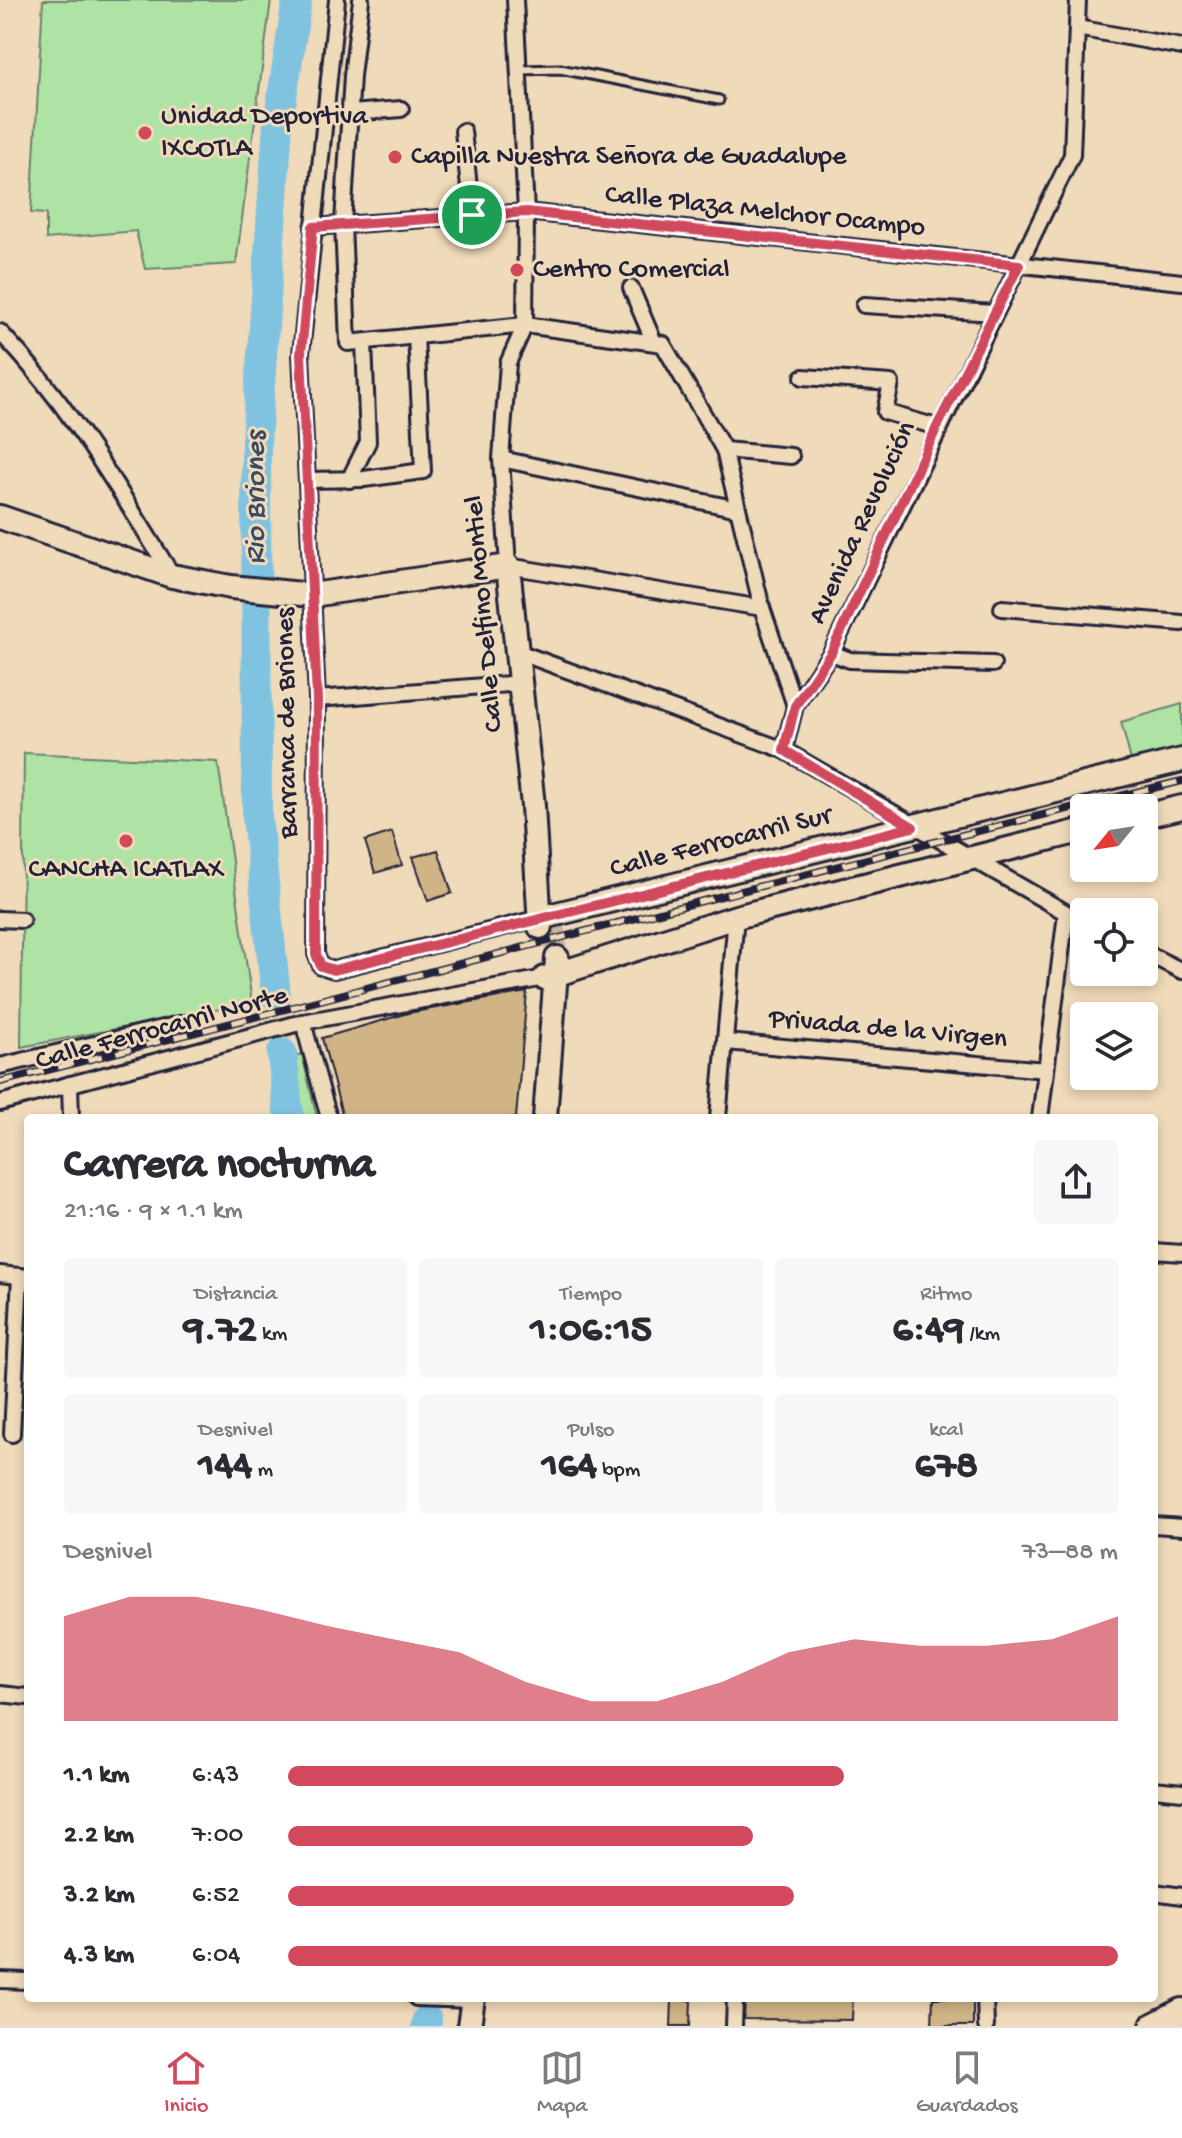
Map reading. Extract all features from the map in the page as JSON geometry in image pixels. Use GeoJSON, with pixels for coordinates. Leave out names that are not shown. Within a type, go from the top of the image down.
{"type":"FeatureCollection","features":[{"type":"Feature","properties":{"kind":"main road"},"geometry":{"type":"LineString","coordinates":[[0,517],[172,576],[231,587],[312,595],[508,566]]}},
{"type":"Feature","properties":{"kind":"main road","name":"Calle Delfino Montiel"},"geometry":{"type":"LineString","coordinates":[[508,566],[545,918]]}},
{"type":"Feature","properties":{"kind":"main road","name":"Calle Ferrocarril Sur"},"geometry":{"type":"LineString","coordinates":[[545,918],[1182,760]]}},
{"type":"Feature","properties":{"kind":"main road"},"geometry":{"type":"LineString","coordinates":[[1158,813],[1182,807]]}},
{"type":"Feature","properties":{"kind":"main road","name":"Calle Ferrocarril Norte"},"geometry":{"type":"LineString","coordinates":[[551,973],[736,917],[969,856],[1070,833]]}},
{"type":"Feature","properties":{"kind":"main road"},"geometry":{"type":"LineString","coordinates":[[545,1114],[551,973]]}},
{"type":"Feature","properties":{"kind":"main road"},"geometry":{"type":"LineString","coordinates":[[469,2026],[472,2002]]}},
{"type":"Feature","properties":{"kind":"main road"},"geometry":{"type":"LineString","coordinates":[[1153,2026],[1182,2011]]}},
{"type":"Feature","properties":{"kind":"street","name":"Barranca de Briones"},"geometry":{"type":"LineString","coordinates":[[321,966],[316,954],[317,699],[301,354],[337,0]]}},
{"type":"Feature","properties":{"kind":"street"},"geometry":{"type":"LineString","coordinates":[[361,0],[343,223],[348,343],[525,325],[653,340],[663,344],[724,450],[762,608],[795,706]]}},
{"type":"Feature","properties":{"kind":"street","name":"Calle Delfino Montiel"},"geometry":{"type":"LineString","coordinates":[[508,566],[501,459],[508,363],[525,325],[526,212],[515,0]]}},
{"type":"Feature","properties":{"kind":"street","name":"Avenida Revolución"},"geometry":{"type":"LineString","coordinates":[[784,750],[795,706],[831,653],[937,427],[1072,155],[1078,0]]}},
{"type":"Feature","properties":{"kind":"street"},"geometry":{"type":"LineString","coordinates":[[1077,28],[1182,47]]}},
{"type":"Feature","properties":{"kind":"street"},"geometry":{"type":"LineString","coordinates":[[351,113],[401,109]]}},
{"type":"Feature","properties":{"kind":"street"},"geometry":{"type":"LineString","coordinates":[[463,131],[472,215]]}},
{"type":"Feature","properties":{"kind":"street","name":"Calle Plaza Melchor Ocampo"},"geometry":{"type":"LineString","coordinates":[[313,227],[526,212],[1182,282]]}},
{"type":"Feature","properties":{"kind":"street"},"geometry":{"type":"LineString","coordinates":[[631,288],[653,340]]}},
{"type":"Feature","properties":{"kind":"street"},"geometry":{"type":"LineString","coordinates":[[864,305],[995,313]]}},
{"type":"Feature","properties":{"kind":"street"},"geometry":{"type":"LineString","coordinates":[[0,332],[44,378],[80,427],[172,576]]}},
{"type":"Feature","properties":{"kind":"street"},"geometry":{"type":"LineString","coordinates":[[307,480],[349,480],[423,471],[416,336]]}},
{"type":"Feature","properties":{"kind":"street"},"geometry":{"type":"LineString","coordinates":[[349,480],[368,442],[364,342]]}},
{"type":"Feature","properties":{"kind":"street"},"geometry":{"type":"LineString","coordinates":[[803,377],[891,383],[885,412],[937,427]]}},
{"type":"Feature","properties":{"kind":"street"},"geometry":{"type":"LineString","coordinates":[[724,450],[791,456]]}},
{"type":"Feature","properties":{"kind":"street"},"geometry":{"type":"LineString","coordinates":[[501,459],[738,509]]}},
{"type":"Feature","properties":{"kind":"street"},"geometry":{"type":"LineString","coordinates":[[508,566],[762,608]]}},
{"type":"Feature","properties":{"kind":"street"},"geometry":{"type":"LineString","coordinates":[[1002,608],[1182,623]]}},
{"type":"Feature","properties":{"kind":"street"},"geometry":{"type":"LineString","coordinates":[[518,652],[784,750],[1070,916]]}},
{"type":"Feature","properties":{"kind":"street"},"geometry":{"type":"LineString","coordinates":[[831,653],[850,660],[993,664]]}},
{"type":"Feature","properties":{"kind":"street"},"geometry":{"type":"LineString","coordinates":[[317,699],[521,683]]}},
{"type":"Feature","properties":{"kind":"street"},"geometry":{"type":"LineString","coordinates":[[1040,1114],[1066,914]]}},
{"type":"Feature","properties":{"kind":"street"},"geometry":{"type":"LineString","coordinates":[[718,1114],[736,917]]}},
{"type":"Feature","properties":{"kind":"street","name":"Calle Ferrocarril Sur"},"geometry":{"type":"LineString","coordinates":[[321,966],[334,970],[545,918]]}},
{"type":"Feature","properties":{"kind":"street"},"geometry":{"type":"LineString","coordinates":[[0,919],[22,920]]}},
{"type":"Feature","properties":{"kind":"street"},"geometry":{"type":"LineString","coordinates":[[1158,959],[1182,971]]}},
{"type":"Feature","properties":{"kind":"street","name":"Calle Ferrocarril Norte"},"geometry":{"type":"LineString","coordinates":[[0,1103],[303,1022],[551,973]]}},
{"type":"Feature","properties":{"kind":"street"},"geometry":{"type":"LineString","coordinates":[[303,1022],[328,1114]]}},
{"type":"Feature","properties":{"kind":"street"},"geometry":{"type":"LineString","coordinates":[[0,1066],[184,1023]]}},
{"type":"Feature","properties":{"kind":"street","name":"Privada de la Virgen"},"geometry":{"type":"LineString","coordinates":[[726,1042],[1046,1070]]}},
{"type":"Feature","properties":{"kind":"street"},"geometry":{"type":"LineString","coordinates":[[70,1084],[71,1114]]}},
{"type":"Feature","properties":{"kind":"street"},"geometry":{"type":"LineString","coordinates":[[1158,1251],[1182,1253]]}},
{"type":"Feature","properties":{"kind":"street"},"geometry":{"type":"LineString","coordinates":[[0,1274],[24,1277],[12,1434]]}},
{"type":"Feature","properties":{"kind":"street"},"geometry":{"type":"LineString","coordinates":[[1158,1525],[1182,1527]]}},
{"type":"Feature","properties":{"kind":"street"},"geometry":{"type":"LineString","coordinates":[[0,1694],[24,1697]]}},
{"type":"Feature","properties":{"kind":"street"},"geometry":{"type":"LineString","coordinates":[[1158,1789],[1182,1792]]}},
{"type":"Feature","properties":{"kind":"street"},"geometry":{"type":"LineString","coordinates":[[1158,1893],[1182,1896]]}},
{"type":"Feature","properties":{"kind":"street"},"geometry":{"type":"LineString","coordinates":[[0,1980],[24,1981]]}},
{"type":"Feature","properties":{"kind":"street"},"geometry":{"type":"LineString","coordinates":[[734,2026],[735,2002]]}},
{"type":"Feature","properties":{"kind":"street"},"geometry":{"type":"LineString","coordinates":[[985,2002],[986,2026]]}},
{"type":"Feature","properties":{"kind":"lane"},"geometry":{"type":"LineString","coordinates":[[517,70],[560,69],[719,100]]}},
{"type":"Feature","properties":{"kind":"green space","name":"Unidad Deportiva IXCOTLA"},"geometry":{"type":"Polygon","coordinates":[[[43,0],[271,0],[236,264],[145,269],[136,231],[46,239],[46,214],[31,213],[43,0]]]}},
{"type":"Feature","properties":{"kind":"green space"},"geometry":{"type":"Polygon","coordinates":[[[1182,704],[1182,754],[1133,768],[1121,722],[1182,704]]]}},
{"type":"Feature","properties":{"kind":"green space","name":"CANCHA ICATLAX"},"geometry":{"type":"Polygon","coordinates":[[[24,753],[218,762],[252,1003],[21,1047],[24,753]]]}},
{"type":"Feature","properties":{"kind":"green space"},"geometry":{"type":"Polygon","coordinates":[[[302,1054],[316,1114],[296,1114],[289,1058],[302,1054]]]}},
{"type":"Feature","properties":{"kind":"building"},"geometry":{"type":"Polygon","coordinates":[[[392,832],[402,865],[375,873],[365,841],[392,832]]]}},
{"type":"Feature","properties":{"kind":"building"},"geometry":{"type":"Polygon","coordinates":[[[438,850],[452,893],[428,901],[413,857],[438,850]]]}},
{"type":"Feature","properties":{"kind":"building"},"geometry":{"type":"Polygon","coordinates":[[[527,992],[516,1114],[342,1114],[322,1038],[408,1013],[527,992]]]}},
{"type":"Feature","properties":{"kind":"building"},"geometry":{"type":"Polygon","coordinates":[[[672,2002],[691,2002],[690,2026],[671,2026],[672,2002]]]}},
{"type":"Feature","properties":{"kind":"building"},"geometry":{"type":"Polygon","coordinates":[[[745,2002],[853,2002],[852,2020],[744,2019],[745,2002]]]}},
{"type":"Feature","properties":{"kind":"building"},"geometry":{"type":"Polygon","coordinates":[[[933,2002],[973,2002],[973,2026],[932,2026],[933,2002]]]}},
{"type":"Feature","properties":{"kind":"waterway","name":"Rio Briones"},"geometry":{"type":"LineString","coordinates":[[276,996],[257,817],[256,442],[278,124],[297,0]]}},
{"type":"Feature","properties":{"kind":"waterway","name":"Rio Briones"},"geometry":{"type":"LineString","coordinates":[[282,1053],[289,1114]]}},
{"type":"Feature","properties":{"kind":"waterway","name":"Rio Briones"},"geometry":{"type":"LineString","coordinates":[[426,2026],[427,2020]]}},
{"type":"Feature","properties":{"kind":"tunnel"},"geometry":{"type":"LineString","coordinates":[[553,925],[557,958]]}},
{"type":"Feature","properties":{"kind":"railway"},"geometry":{"type":"LineString","coordinates":[[0,1082],[1182,781]]}},
{"type":"Feature","properties":{"kind":"place","name":"Unidad Deportiva IXCOTLA"},"geometry":{"type":"Point","coordinates":[145,133]}},
{"type":"Feature","properties":{"kind":"place","name":"Capilla Nuestra Señora de Guadalupe"},"geometry":{"type":"Point","coordinates":[395,157]}},
{"type":"Feature","properties":{"kind":"place","name":"Centro Comercial"},"geometry":{"type":"Point","coordinates":[517,270]}},
{"type":"Feature","properties":{"kind":"place","name":"CANCHA ICATLAX"},"geometry":{"type":"Point","coordinates":[126,841]}},
{"type":"Feature","properties":{"kind":"route"},"geometry":{"type":"LineString","coordinates":[[526,212],[1019,265],[937,427],[831,653],[795,706],[784,750],[913,827],[334,970],[321,966],[316,954],[317,699],[301,354],[313,227],[472,215],[526,212]]}}]}
